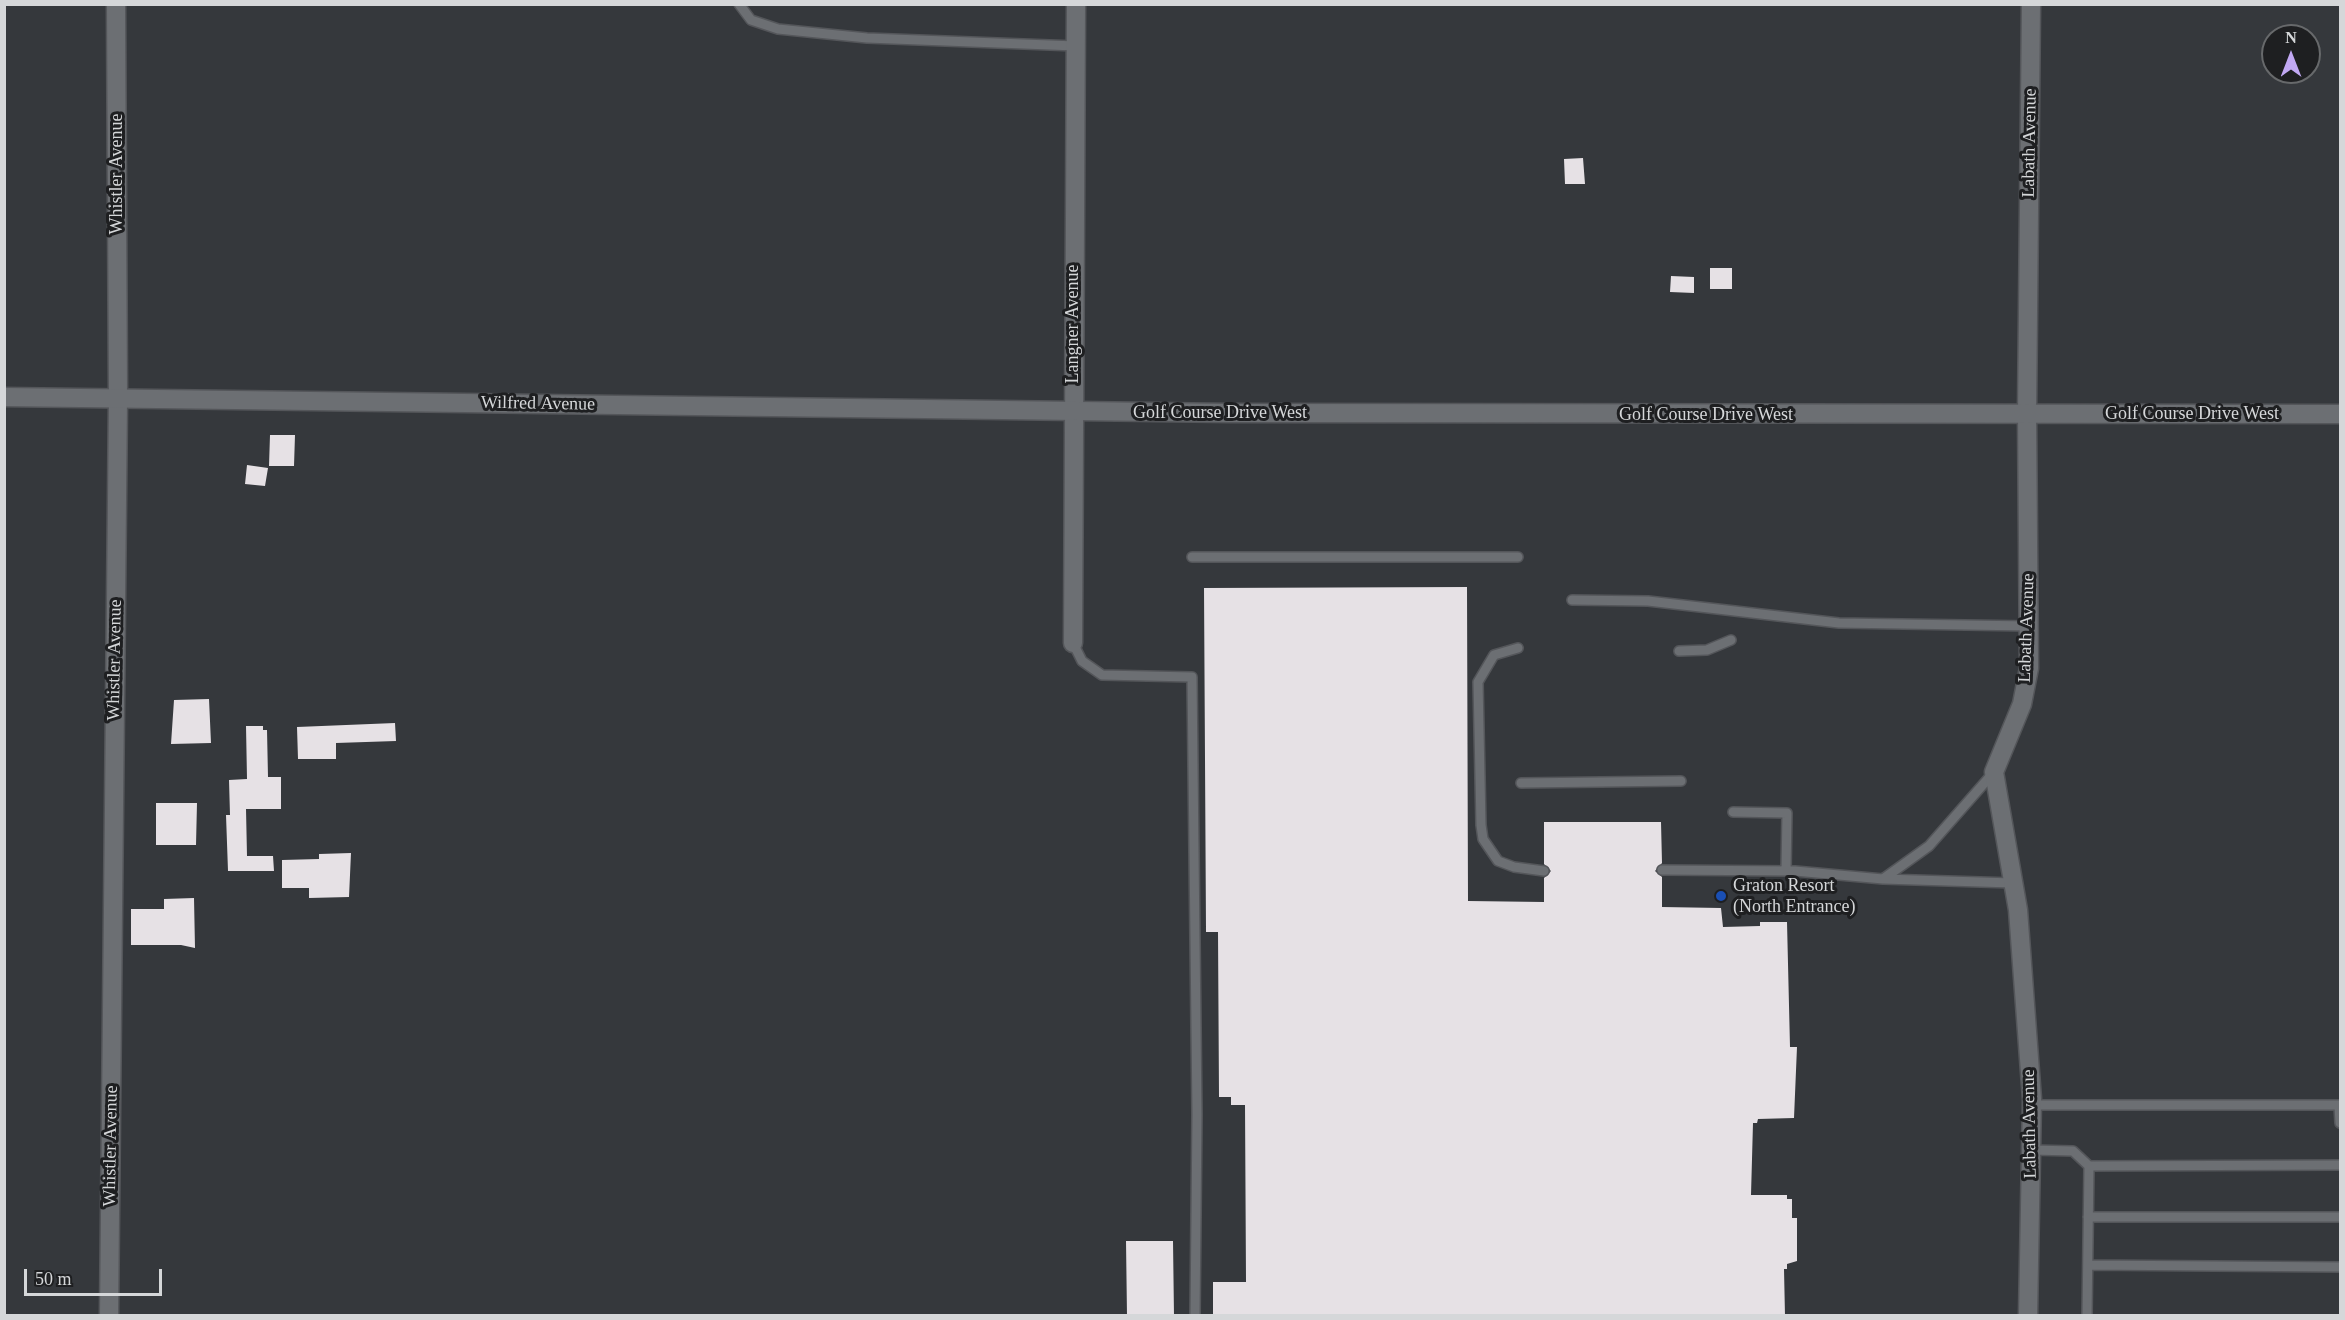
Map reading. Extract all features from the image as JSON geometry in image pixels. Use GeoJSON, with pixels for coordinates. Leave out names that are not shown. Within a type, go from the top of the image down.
{"type":"FeatureCollection","features":[{"type":"Feature","properties":{"kind":"street","name":"Whistler Avenue"},"geometry":{"type":"LineString","coordinates":[[109,1316],[118,398],[116,4]]}},
{"type":"Feature","properties":{"kind":"street","name":"Langner Avenue"},"geometry":{"type":"LineString","coordinates":[[1073,644],[1072,411],[1076,4]]}},
{"type":"Feature","properties":{"kind":"street","name":"Labath Avenue"},"geometry":{"type":"LineString","coordinates":[[2028,1316],[2032,1150],[2023,962],[2013,883],[1994,772],[2022,704],[2029,668],[2027,414],[2031,4]]}},
{"type":"Feature","properties":{"kind":"street","name":"Wilfred Avenue"},"geometry":{"type":"LineString","coordinates":[[4,397],[1072,411]]}},
{"type":"Feature","properties":{"kind":"street","name":"Golf Course Drive West"},"geometry":{"type":"LineString","coordinates":[[1072,411],[2340,414]]}},
{"type":"Feature","properties":{"kind":"lane"},"geometry":{"type":"LineString","coordinates":[[739,4],[751,20],[778,29],[867,38],[1076,46]]}},
{"type":"Feature","properties":{"kind":"lane"},"geometry":{"type":"LineString","coordinates":[[1192,557],[1518,557]]}},
{"type":"Feature","properties":{"kind":"lane"},"geometry":{"type":"LineString","coordinates":[[1572,600],[1648,601],[1839,623],[2029,626]]}},
{"type":"Feature","properties":{"kind":"lane"},"geometry":{"type":"LineString","coordinates":[[1679,651],[1707,650],[1731,640]]}},
{"type":"Feature","properties":{"kind":"lane"},"geometry":{"type":"LineString","coordinates":[[1073,644],[1082,662],[1102,675],[1192,677],[1197,1115],[1195,1316]]}},
{"type":"Feature","properties":{"kind":"lane"},"geometry":{"type":"LineString","coordinates":[[1518,648],[1494,655],[1478,682],[1481,825],[1483,839],[1498,861],[1514,867],[1544,871]]}},
{"type":"Feature","properties":{"kind":"lane"},"geometry":{"type":"LineString","coordinates":[[1883,879],[1929,846],[1994,772]]}},
{"type":"Feature","properties":{"kind":"lane"},"geometry":{"type":"LineString","coordinates":[[1521,783],[1681,781]]}},
{"type":"Feature","properties":{"kind":"lane"},"geometry":{"type":"LineString","coordinates":[[1733,812],[1787,813],[1786,871]]}},
{"type":"Feature","properties":{"kind":"lane"},"geometry":{"type":"LineString","coordinates":[[1662,870],[1786,871],[1883,879],[2013,883]]}},
{"type":"Feature","properties":{"kind":"lane"},"geometry":{"type":"LineString","coordinates":[[2031,1105],[2340,1105],[2340,1123]]}},
{"type":"Feature","properties":{"kind":"lane"},"geometry":{"type":"LineString","coordinates":[[2032,1150],[2073,1151],[2089,1166],[2340,1165]]}},
{"type":"Feature","properties":{"kind":"lane"},"geometry":{"type":"LineString","coordinates":[[2087,1316],[2089,1166]]}},
{"type":"Feature","properties":{"kind":"lane"},"geometry":{"type":"LineString","coordinates":[[2088,1217],[2340,1216]]}},
{"type":"Feature","properties":{"kind":"lane"},"geometry":{"type":"LineString","coordinates":[[2088,1265],[2340,1267]]}},
{"type":"Feature","properties":{"kind":"building"},"geometry":{"type":"Polygon","coordinates":[[[1583,158],[1585,184],[1565,184],[1564,159],[1583,158]]]}},
{"type":"Feature","properties":{"kind":"building"},"geometry":{"type":"Polygon","coordinates":[[[1710,268],[1732,268],[1732,289],[1710,289],[1710,268]]]}},
{"type":"Feature","properties":{"kind":"building"},"geometry":{"type":"Polygon","coordinates":[[[1671,276],[1694,277],[1694,293],[1670,292],[1671,276]]]}},
{"type":"Feature","properties":{"kind":"building"},"geometry":{"type":"Polygon","coordinates":[[[270,435],[295,435],[294,466],[269,466],[270,435]]]}},
{"type":"Feature","properties":{"kind":"building"},"geometry":{"type":"Polygon","coordinates":[[[247,465],[268,468],[265,486],[245,484],[247,465]]]}},
{"type":"Feature","properties":{"kind":"building"},"geometry":{"type":"Polygon","coordinates":[[[1467,587],[1468,901],[1544,902],[1544,878],[1551,871],[1544,864],[1544,822],[1661,822],[1662,863],[1655,871],[1662,877],[1662,907],[1721,908],[1723,927],[1760,926],[1760,922],[1787,922],[1790,1047],[1797,1047],[1794,1118],[1758,1119],[1757,1123],[1753,1123],[1751,1195],[1787,1195],[1787,1199],[1792,1199],[1792,1218],[1797,1218],[1797,1261],[1787,1264],[1787,1269],[1784,1269],[1785,1316],[1213,1316],[1213,1282],[1246,1282],[1245,1105],[1231,1105],[1231,1097],[1219,1097],[1218,932],[1206,932],[1204,588],[1467,587]]]}},
{"type":"Feature","properties":{"kind":"building"},"geometry":{"type":"Polygon","coordinates":[[[209,699],[211,743],[171,744],[174,700],[209,699]]]}},
{"type":"Feature","properties":{"kind":"building"},"geometry":{"type":"Polygon","coordinates":[[[395,723],[396,741],[336,743],[336,759],[298,759],[297,727],[395,723]]]}},
{"type":"Feature","properties":{"kind":"building"},"geometry":{"type":"Polygon","coordinates":[[[246,726],[263,726],[263,730],[267,730],[268,777],[281,777],[281,809],[246,809],[247,856],[273,856],[274,871],[228,871],[226,815],[230,815],[229,780],[247,779],[246,726]]]}},
{"type":"Feature","properties":{"kind":"building"},"geometry":{"type":"Polygon","coordinates":[[[156,803],[197,803],[196,845],[156,845],[156,803]]]}},
{"type":"Feature","properties":{"kind":"building"},"geometry":{"type":"Polygon","coordinates":[[[351,853],[349,897],[309,898],[309,888],[282,888],[282,860],[319,859],[319,854],[351,853]]]}},
{"type":"Feature","properties":{"kind":"building"},"geometry":{"type":"Polygon","coordinates":[[[194,898],[195,948],[181,945],[131,945],[131,909],[164,909],[164,899],[194,898]]]}},
{"type":"Feature","properties":{"kind":"building"},"geometry":{"type":"Polygon","coordinates":[[[1126,1241],[1173,1241],[1174,1316],[1127,1316],[1126,1241]]]}},
{"type":"Feature","properties":{"kind":"place","name":"Graton Resort (North Entrance)"},"geometry":{"type":"Point","coordinates":[1721,896]}}]}
